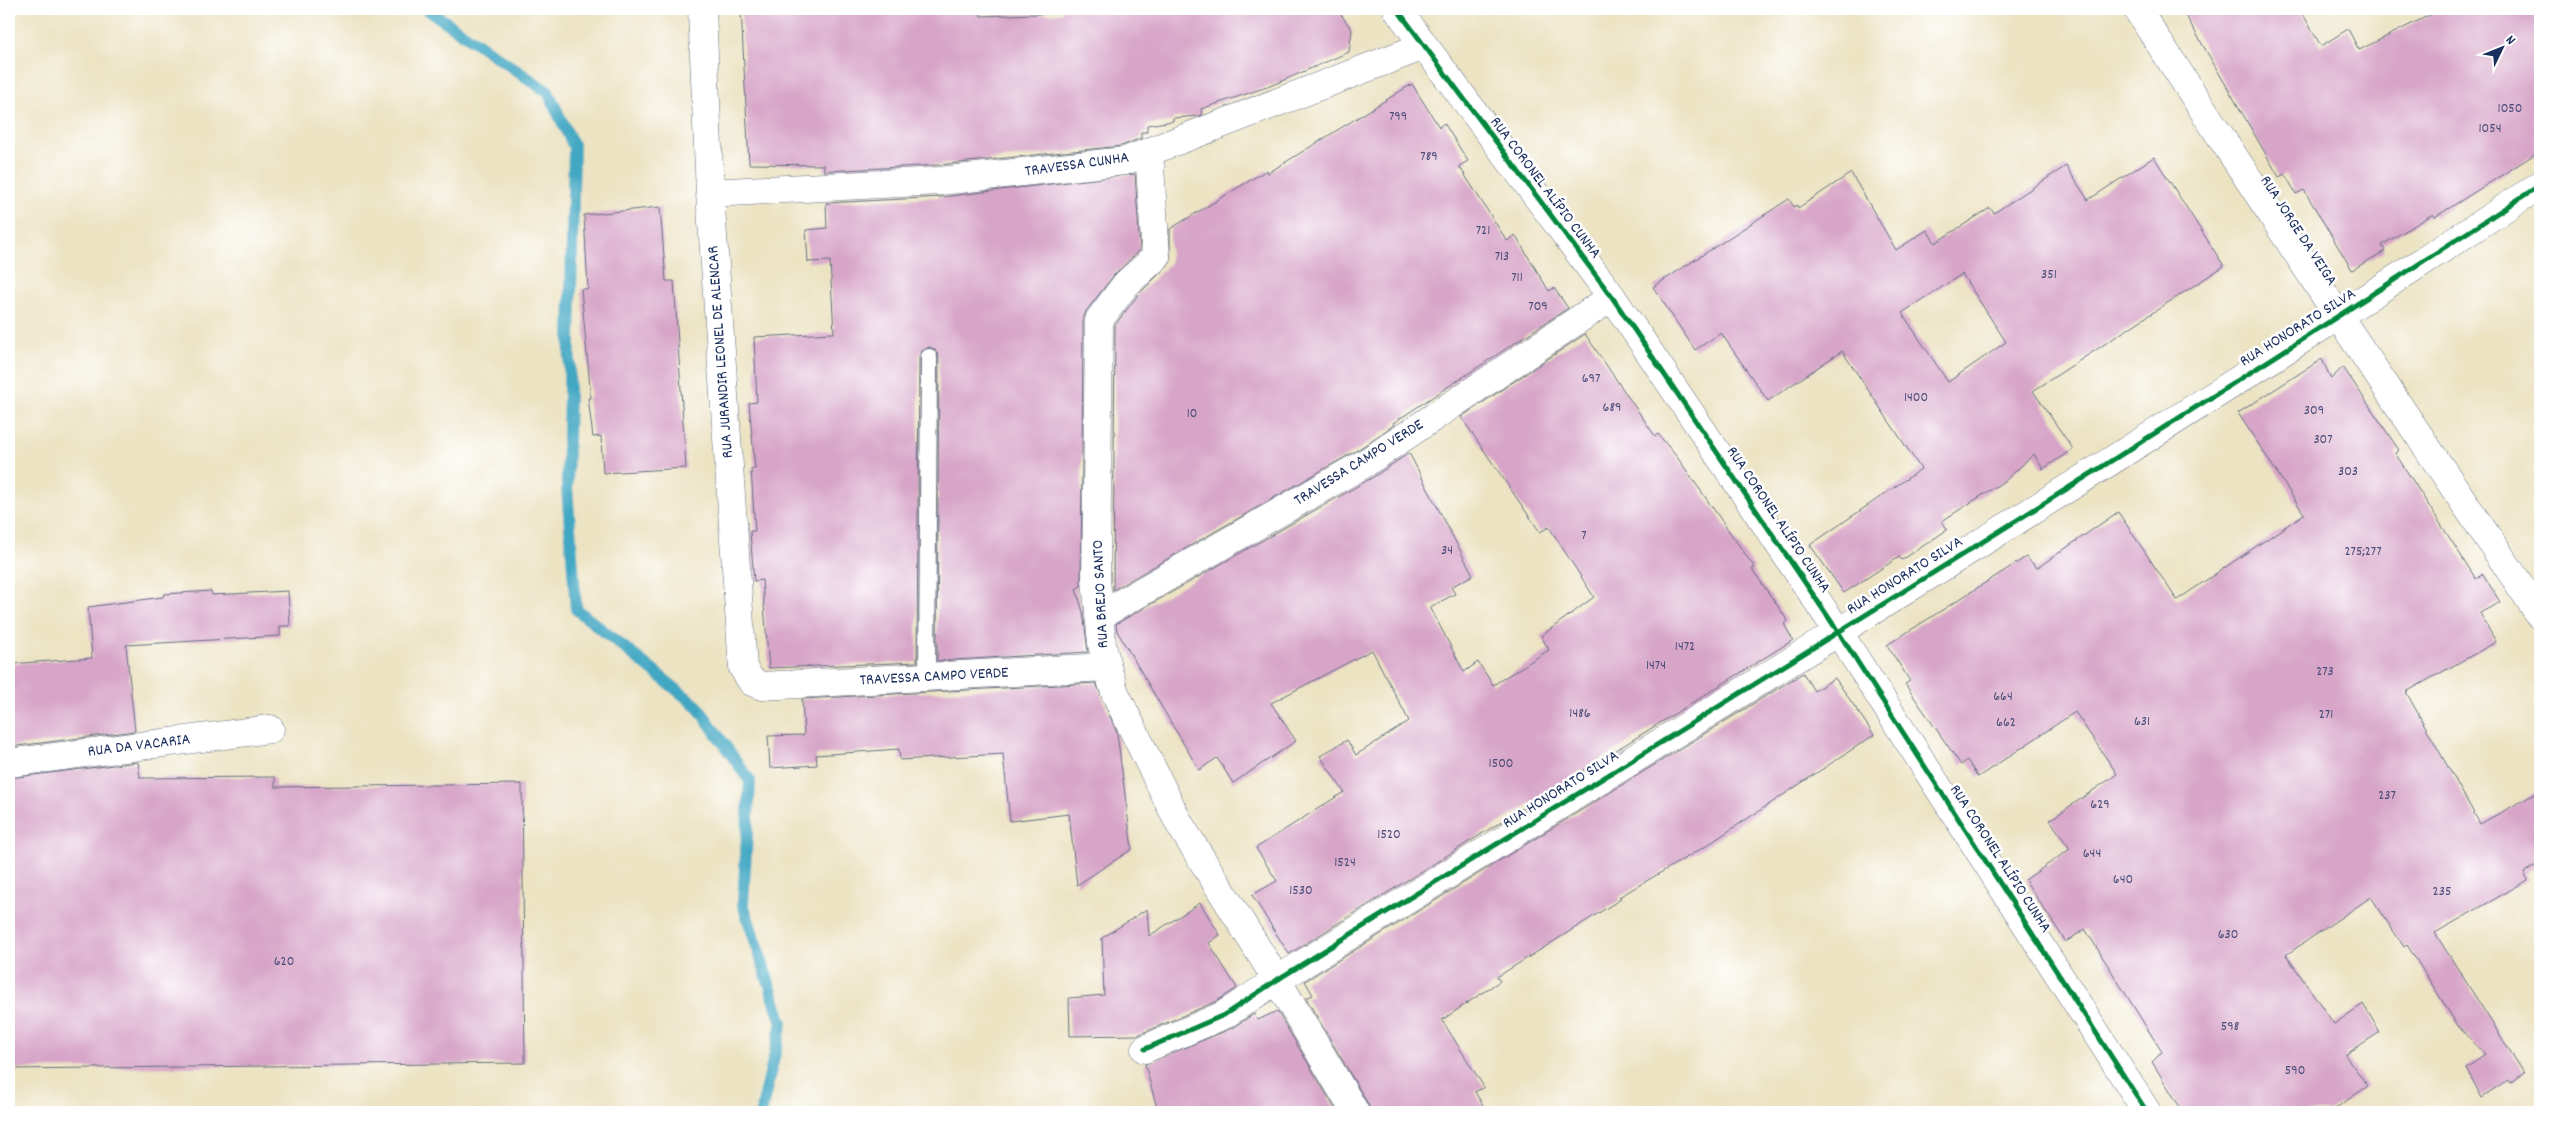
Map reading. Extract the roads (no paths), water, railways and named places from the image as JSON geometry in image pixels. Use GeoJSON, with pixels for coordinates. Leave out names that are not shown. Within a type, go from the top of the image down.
{"type":"FeatureCollection","features":[{"type":"Feature","properties":{"kind":"street","name":"RUA JURANDIR LEONEL DE ALENCAR"},"geometry":{"type":"LineString","coordinates":[[702,9],[710,193],[743,668],[752,682],[762,686]]}},
{"type":"Feature","properties":{"kind":"street","name":"RUA CORONEL ALÍPIO CUNHA"},"geometry":{"type":"LineString","coordinates":[[1397,9],[1612,297],[1839,633],[2147,1112]]}},
{"type":"Feature","properties":{"kind":"street","name":"RUA JORGE DA VEIGA"},"geometry":{"type":"LineString","coordinates":[[2137,9],[2339,317],[2540,615]]}},
{"type":"Feature","properties":{"kind":"street","name":"TRAVESSA CUNHA"},"geometry":{"type":"LineString","coordinates":[[710,193],[940,181],[1125,161],[1424,46]]}},
{"type":"Feature","properties":{"kind":"street","name":"RUA BREJO SANTO"},"geometry":{"type":"LineString","coordinates":[[1149,152],[1156,258],[1126,284],[1099,320],[1096,579],[1099,616],[1107,667],[1115,693],[1179,823],[1277,980],[1355,1112]]}},
{"type":"Feature","properties":{"kind":"street","name":"RUA HONORATO SILVA"},"geometry":{"type":"LineString","coordinates":[[1145,1049],[1224,1015],[1277,980],[1839,633],[2339,317],[2540,185]]}},
{"type":"Feature","properties":{"kind":"street","name":"TRAVESSA CAMPO VERDE"},"geometry":{"type":"LineString","coordinates":[[1099,616],[1367,462],[1612,297]]}},
{"type":"Feature","properties":{"kind":"street","name":"TRAVESSA CAMPO VERDE"},"geometry":{"type":"LineString","coordinates":[[762,686],[1107,667]]}},
{"type":"Feature","properties":{"kind":"street","name":"RUA DA VACARIA"},"geometry":{"type":"LineString","coordinates":[[9,763],[270,729]]}},
{"type":"Feature","properties":{"kind":"lane"},"geometry":{"type":"LineString","coordinates":[[927,677],[930,356]]}},
{"type":"Feature","properties":{"kind":"waterway"},"geometry":{"type":"LineString","coordinates":[[427,9],[548,92],[574,147],[567,487],[576,609],[697,706],[750,781],[743,904],[782,1023],[761,1112]]}}]}
